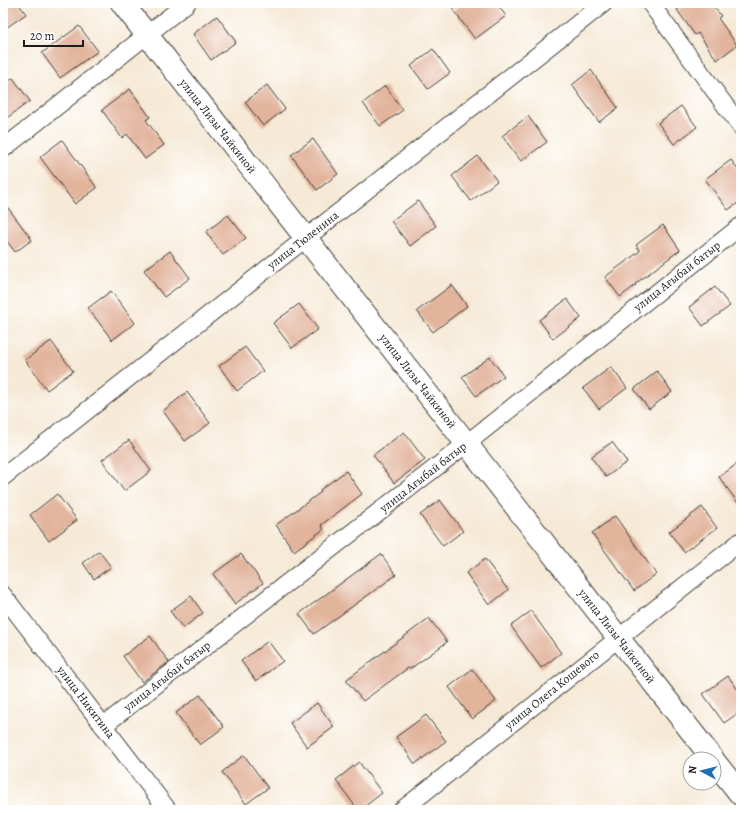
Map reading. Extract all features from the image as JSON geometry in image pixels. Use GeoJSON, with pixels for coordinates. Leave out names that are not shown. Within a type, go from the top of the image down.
{"type":"FeatureCollection","features":[{"type":"Feature","properties":{"kind":"street","name":"улица Лизы Чайкиной"},"geometry":{"type":"LineString","coordinates":[[122,3],[706,751]]}},
{"type":"Feature","properties":{"kind":"street"},"geometry":{"type":"LineString","coordinates":[[3,149],[187,3]]}},
{"type":"Feature","properties":{"kind":"street","name":"улица Тюленина"},"geometry":{"type":"LineString","coordinates":[[3,476],[604,3]]}},
{"type":"Feature","properties":{"kind":"street"},"geometry":{"type":"LineString","coordinates":[[650,3],[741,127]]}},
{"type":"Feature","properties":{"kind":"street","name":"улица Ағыбай батыр"},"geometry":{"type":"LineString","coordinates":[[103,726],[466,444],[741,226]]}},
{"type":"Feature","properties":{"kind":"street","name":"улица Олега Кошевого"},"geometry":{"type":"LineString","coordinates":[[402,810],[741,541]]}},
{"type":"Feature","properties":{"kind":"street","name":"улица Никитина"},"geometry":{"type":"LineString","coordinates":[[3,595],[168,810]]}},
{"type":"Feature","properties":{"kind":"street","name":"улица Лизы Чайкиной"},"geometry":{"type":"LineString","coordinates":[[722,771],[741,795]]}},
{"type":"Feature","properties":{"kind":"building"},"geometry":{"type":"Polygon","coordinates":[[[3,3],[18,3],[26,14],[3,30],[3,3]]]}},
{"type":"Feature","properties":{"kind":"building"},"geometry":{"type":"Polygon","coordinates":[[[463,3],[496,3],[506,16],[475,39],[453,10],[463,3]]]}},
{"type":"Feature","properties":{"kind":"building"},"geometry":{"type":"Polygon","coordinates":[[[686,3],[711,3],[721,16],[718,18],[737,45],[717,60],[698,33],[695,35],[677,10],[686,3]]]}},
{"type":"Feature","properties":{"kind":"building"},"geometry":{"type":"Polygon","coordinates":[[[217,16],[236,42],[211,60],[193,34],[217,16]]]}},
{"type":"Feature","properties":{"kind":"building"},"geometry":{"type":"Polygon","coordinates":[[[79,26],[98,51],[60,78],[42,53],[79,26]]]}},
{"type":"Feature","properties":{"kind":"building"},"geometry":{"type":"Polygon","coordinates":[[[433,49],[450,73],[428,89],[411,66],[433,49]]]}},
{"type":"Feature","properties":{"kind":"building"},"geometry":{"type":"Polygon","coordinates":[[[591,70],[618,108],[599,122],[572,85],[591,70]]]}},
{"type":"Feature","properties":{"kind":"building"},"geometry":{"type":"Polygon","coordinates":[[[13,78],[30,101],[3,121],[3,85],[13,78]]]}},
{"type":"Feature","properties":{"kind":"building"},"geometry":{"type":"Polygon","coordinates":[[[267,85],[285,109],[263,126],[245,102],[267,85]]]}},
{"type":"Feature","properties":{"kind":"building"},"geometry":{"type":"Polygon","coordinates":[[[385,86],[403,110],[380,126],[363,103],[385,86]]]}},
{"type":"Feature","properties":{"kind":"building"},"geometry":{"type":"Polygon","coordinates":[[[130,89],[150,117],[146,120],[164,145],[145,159],[127,134],[122,138],[102,110],[130,89]]]}},
{"type":"Feature","properties":{"kind":"building"},"geometry":{"type":"Polygon","coordinates":[[[681,106],[697,127],[674,144],[658,123],[681,106]]]}},
{"type":"Feature","properties":{"kind":"building"},"geometry":{"type":"Polygon","coordinates":[[[528,116],[547,142],[521,161],[502,136],[528,116]]]}},
{"type":"Feature","properties":{"kind":"building"},"geometry":{"type":"Polygon","coordinates":[[[313,139],[338,174],[317,190],[291,155],[313,139]]]}},
{"type":"Feature","properties":{"kind":"building"},"geometry":{"type":"Polygon","coordinates":[[[62,140],[97,188],[75,204],[40,157],[62,140]]]}},
{"type":"Feature","properties":{"kind":"building"},"geometry":{"type":"Polygon","coordinates":[[[478,156],[497,181],[471,201],[452,176],[478,156]]]}},
{"type":"Feature","properties":{"kind":"building"},"geometry":{"type":"Polygon","coordinates":[[[731,160],[741,174],[741,201],[728,210],[705,179],[731,160]]]}},
{"type":"Feature","properties":{"kind":"building"},"geometry":{"type":"Polygon","coordinates":[[[3,201],[32,240],[15,252],[3,236],[3,201]]]}},
{"type":"Feature","properties":{"kind":"building"},"geometry":{"type":"Polygon","coordinates":[[[418,201],[436,226],[410,246],[391,221],[418,201]]]}},
{"type":"Feature","properties":{"kind":"building"},"geometry":{"type":"Polygon","coordinates":[[[228,215],[246,238],[223,255],[206,232],[228,215]]]}},
{"type":"Feature","properties":{"kind":"building"},"geometry":{"type":"Polygon","coordinates":[[[663,225],[680,250],[620,297],[605,277],[640,251],[636,245],[663,225]]]}},
{"type":"Feature","properties":{"kind":"building"},"geometry":{"type":"Polygon","coordinates":[[[170,251],[190,278],[164,297],[144,270],[170,251]]]}},
{"type":"Feature","properties":{"kind":"building"},"geometry":{"type":"Polygon","coordinates":[[[452,285],[467,306],[433,332],[417,311],[452,285]]]}},
{"type":"Feature","properties":{"kind":"building"},"geometry":{"type":"Polygon","coordinates":[[[715,287],[730,306],[703,326],[689,307],[715,287]]]}},
{"type":"Feature","properties":{"kind":"building"},"geometry":{"type":"Polygon","coordinates":[[[111,291],[135,323],[112,340],[88,308],[111,291]]]}},
{"type":"Feature","properties":{"kind":"building"},"geometry":{"type":"Polygon","coordinates":[[[567,299],[581,318],[553,339],[539,320],[567,299]]]}},
{"type":"Feature","properties":{"kind":"building"},"geometry":{"type":"Polygon","coordinates":[[[299,304],[318,329],[292,348],[273,323],[299,304]]]}},
{"type":"Feature","properties":{"kind":"building"},"geometry":{"type":"Polygon","coordinates":[[[51,341],[73,371],[47,390],[25,360],[51,341]]]}},
{"type":"Feature","properties":{"kind":"building"},"geometry":{"type":"Polygon","coordinates":[[[245,347],[263,371],[237,391],[219,366],[245,347]]]}},
{"type":"Feature","properties":{"kind":"building"},"geometry":{"type":"Polygon","coordinates":[[[490,357],[504,376],[476,396],[462,377],[490,357]]]}},
{"type":"Feature","properties":{"kind":"building"},"geometry":{"type":"Polygon","coordinates":[[[611,367],[627,388],[599,409],[583,388],[611,367]]]}},
{"type":"Feature","properties":{"kind":"building"},"geometry":{"type":"Polygon","coordinates":[[[657,371],[672,392],[649,409],[634,389],[657,371]]]}},
{"type":"Feature","properties":{"kind":"building"},"geometry":{"type":"Polygon","coordinates":[[[187,392],[210,423],[185,441],[163,411],[187,392]]]}},
{"type":"Feature","properties":{"kind":"building"},"geometry":{"type":"Polygon","coordinates":[[[404,432],[425,460],[394,483],[373,455],[404,432]]]}},
{"type":"Feature","properties":{"kind":"building"},"geometry":{"type":"Polygon","coordinates":[[[129,440],[151,471],[124,491],[102,460],[129,440]]]}},
{"type":"Feature","properties":{"kind":"building"},"geometry":{"type":"Polygon","coordinates":[[[612,442],[627,462],[606,477],[591,457],[612,442]]]}},
{"type":"Feature","properties":{"kind":"building"},"geometry":{"type":"Polygon","coordinates":[[[741,461],[741,507],[719,477],[741,461]]]}},
{"type":"Feature","properties":{"kind":"building"},"geometry":{"type":"Polygon","coordinates":[[[346,471],[362,494],[321,525],[324,529],[294,551],[276,525],[321,492],[320,490],[346,471]]]}},
{"type":"Feature","properties":{"kind":"building"},"geometry":{"type":"Polygon","coordinates":[[[57,494],[77,520],[49,541],[30,515],[57,494]]]}},
{"type":"Feature","properties":{"kind":"building"},"geometry":{"type":"Polygon","coordinates":[[[440,500],[463,531],[443,546],[420,515],[440,500]]]}},
{"type":"Feature","properties":{"kind":"building"},"geometry":{"type":"Polygon","coordinates":[[[702,507],[717,528],[684,552],[669,532],[702,507]]]}},
{"type":"Feature","properties":{"kind":"building"},"geometry":{"type":"Polygon","coordinates":[[[615,516],[656,574],[634,591],[592,533],[615,516]]]}},
{"type":"Feature","properties":{"kind":"building"},"geometry":{"type":"Polygon","coordinates":[[[99,551],[111,567],[94,579],[83,563],[99,551]]]}},
{"type":"Feature","properties":{"kind":"building"},"geometry":{"type":"Polygon","coordinates":[[[241,554],[263,583],[235,604],[213,574],[241,554]]]}},
{"type":"Feature","properties":{"kind":"building"},"geometry":{"type":"Polygon","coordinates":[[[381,554],[396,575],[314,634],[299,614],[381,554]]]}},
{"type":"Feature","properties":{"kind":"building"},"geometry":{"type":"Polygon","coordinates":[[[485,559],[508,590],[489,605],[466,573],[485,559]]]}},
{"type":"Feature","properties":{"kind":"building"},"geometry":{"type":"Polygon","coordinates":[[[191,596],[203,613],[183,628],[170,611],[191,596]]]}},
{"type":"Feature","properties":{"kind":"building"},"geometry":{"type":"Polygon","coordinates":[[[531,611],[561,653],[541,668],[511,626],[531,611]]]}},
{"type":"Feature","properties":{"kind":"building"},"geometry":{"type":"Polygon","coordinates":[[[429,618],[447,642],[363,701],[346,680],[429,618]]]}},
{"type":"Feature","properties":{"kind":"building"},"geometry":{"type":"Polygon","coordinates":[[[150,636],[169,662],[142,682],[123,656],[150,636]]]}},
{"type":"Feature","properties":{"kind":"building"},"geometry":{"type":"Polygon","coordinates":[[[268,641],[283,661],[256,681],[241,661],[268,641]]]}},
{"type":"Feature","properties":{"kind":"building"},"geometry":{"type":"Polygon","coordinates":[[[472,669],[496,701],[472,719],[449,687],[472,669]]]}},
{"type":"Feature","properties":{"kind":"building"},"geometry":{"type":"Polygon","coordinates":[[[728,676],[741,694],[741,711],[724,723],[703,694],[728,676]]]}},
{"type":"Feature","properties":{"kind":"building"},"geometry":{"type":"Polygon","coordinates":[[[200,695],[224,727],[200,745],[176,713],[200,695]]]}},
{"type":"Feature","properties":{"kind":"building"},"geometry":{"type":"Polygon","coordinates":[[[317,703],[334,727],[307,747],[290,723],[317,703]]]}},
{"type":"Feature","properties":{"kind":"building"},"geometry":{"type":"Polygon","coordinates":[[[426,715],[446,741],[415,764],[396,737],[426,715]]]}},
{"type":"Feature","properties":{"kind":"building"},"geometry":{"type":"Polygon","coordinates":[[[244,755],[268,788],[246,804],[222,772],[244,755]]]}},
{"type":"Feature","properties":{"kind":"building"},"geometry":{"type":"Polygon","coordinates":[[[359,762],[382,793],[358,810],[336,780],[359,762]]]}}]}
